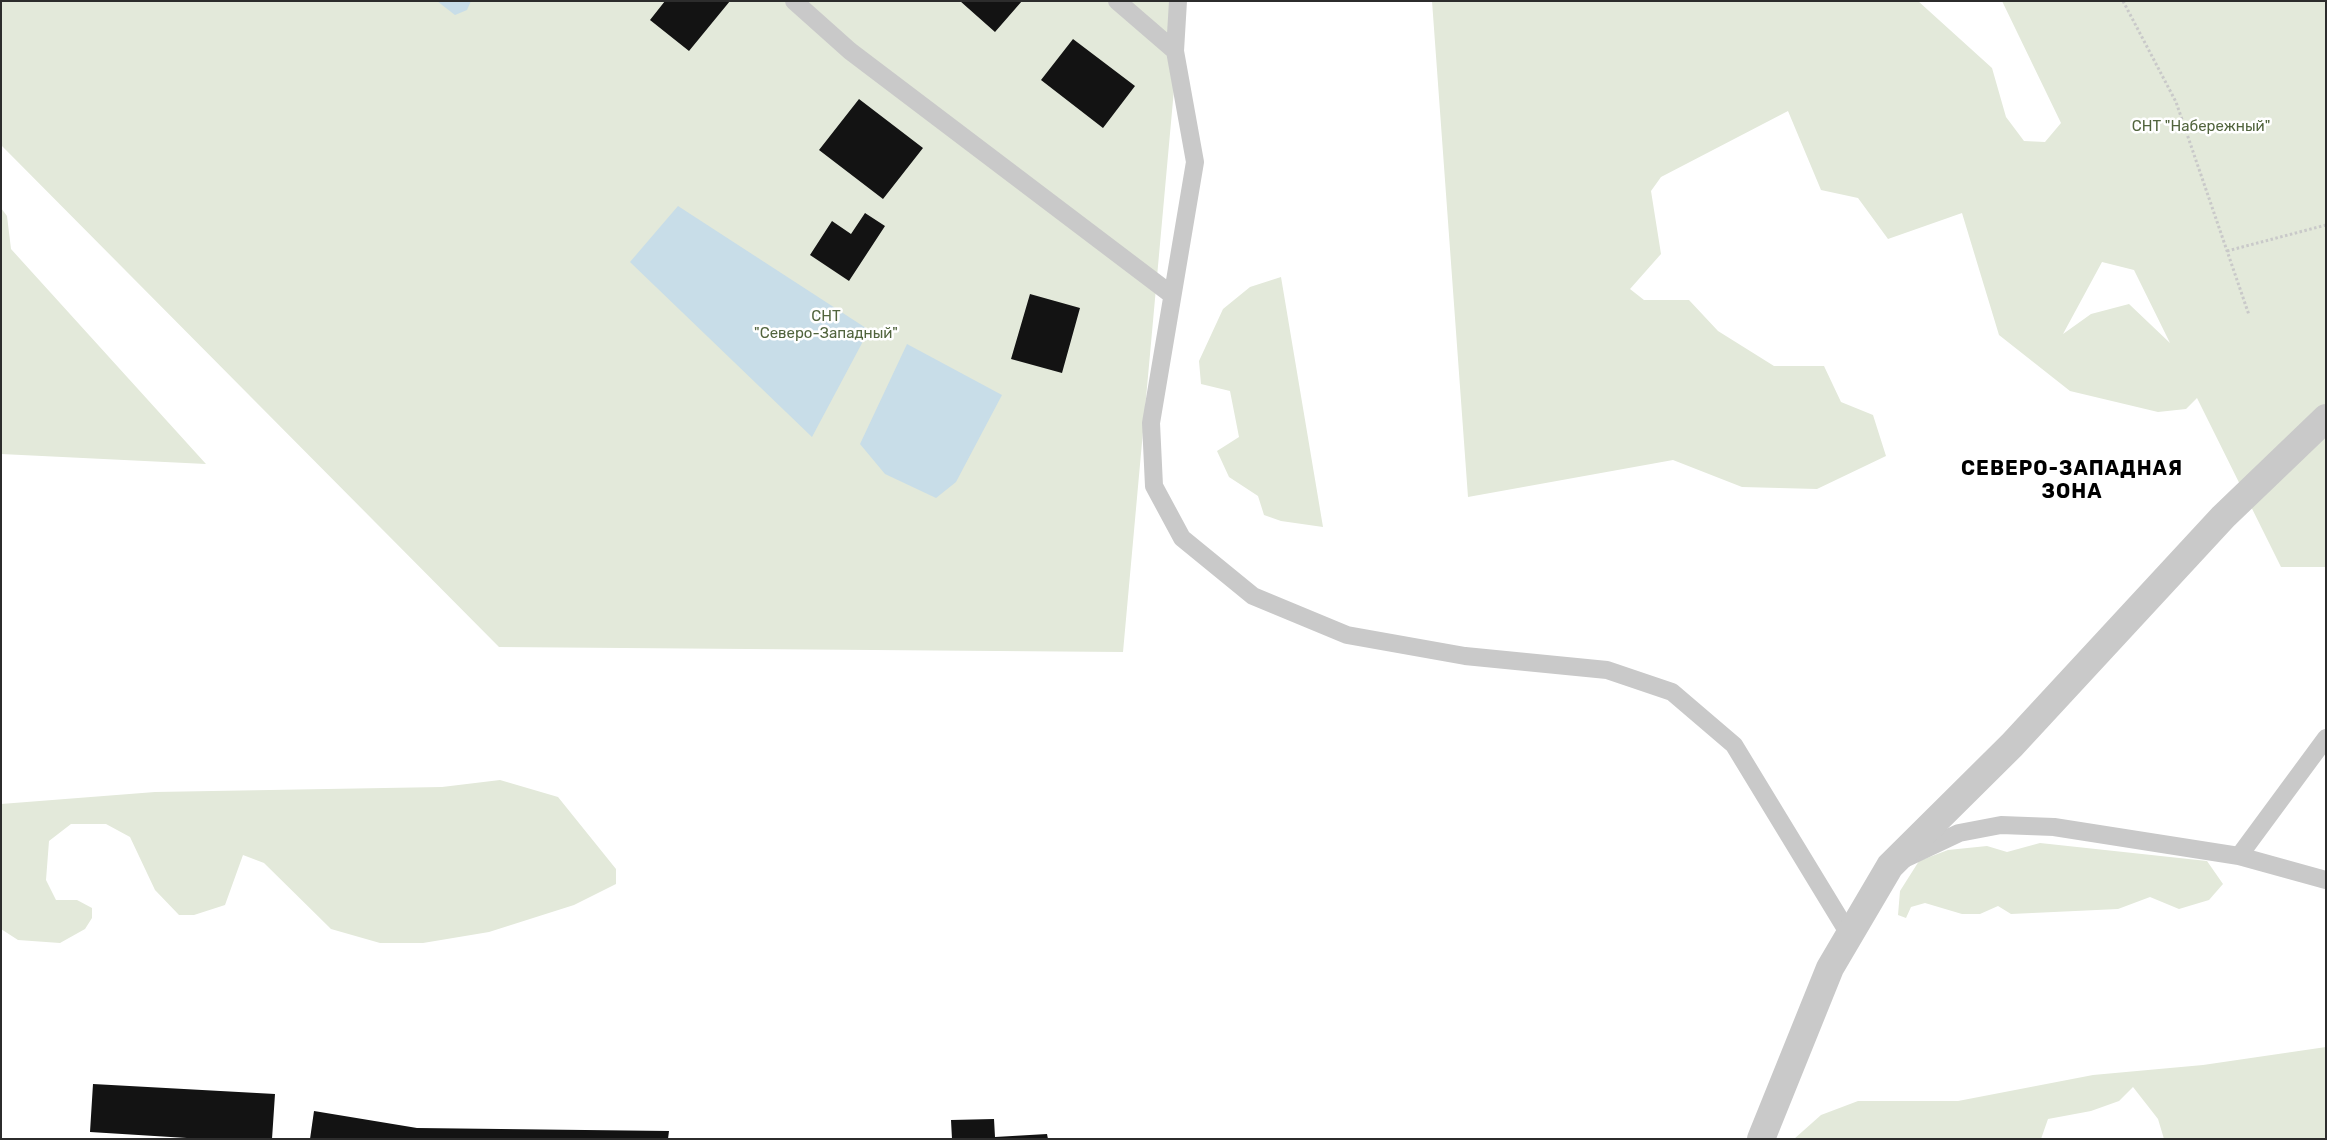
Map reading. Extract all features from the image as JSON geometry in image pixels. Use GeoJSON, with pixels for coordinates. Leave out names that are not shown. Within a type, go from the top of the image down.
{"type":"FeatureCollection","features":[{"type":"Feature","properties":{"kind":"street"},"geometry":{"type":"LineString","coordinates":[[1761,1139],[1830,968],[1890,866],[2012,744],[2223,517],[2326,418]]}},
{"type":"Feature","properties":{"kind":"lane"},"geometry":{"type":"LineString","coordinates":[[794,1],[850,51],[1172,295]]}},
{"type":"Feature","properties":{"kind":"lane"},"geometry":{"type":"LineString","coordinates":[[1117,1],[1175,51]]}},
{"type":"Feature","properties":{"kind":"lane"},"geometry":{"type":"LineString","coordinates":[[1178,1],[1175,51],[1195,162],[1151,423],[1154,486],[1182,538],[1253,596],[1347,635],[1465,656],[1607,670],[1672,692],[1734,745],[1850,934]]}},
{"type":"Feature","properties":{"kind":"lane"},"geometry":{"type":"LineString","coordinates":[[2239,856],[2326,738]]}},
{"type":"Feature","properties":{"kind":"lane"},"geometry":{"type":"LineString","coordinates":[[1890,866],[1959,833],[2001,825],[2054,827],[2239,856],[2326,880]]}},
{"type":"Feature","properties":{"kind":"path"},"geometry":{"type":"LineString","coordinates":[[2123,1],[2176,102],[2249,315]]}},
{"type":"Feature","properties":{"kind":"path"},"geometry":{"type":"LineString","coordinates":[[2227,251],[2326,225]]}},
{"type":"Feature","properties":{"kind":"green space","name":"СНТ \"Северо-Западный\""},"geometry":{"type":"Polygon","coordinates":[[[1,1],[1182,1],[1123,652],[499,647],[1,145],[1,1]]]}},
{"type":"Feature","properties":{"kind":"green space","name":"СНТ \"Набережный\""},"geometry":{"type":"Polygon","coordinates":[[[1432,1],[1918,1],[1992,68],[2006,117],[2024,141],[2045,142],[2061,123],[2002,1],[2326,1],[2326,567],[2281,567],[2197,398],[2186,409],[2158,412],[2070,391],[1999,335],[1962,213],[1888,239],[1858,198],[1821,190],[1788,111],[1661,177],[1651,191],[1661,254],[1630,289],[1644,300],[1689,300],[1718,331],[1774,366],[1824,366],[1841,402],[1873,415],[1886,456],[1817,489],[1742,487],[1673,460],[1468,497],[1432,1]],[[2102,262],[2063,334],[2091,314],[2129,304],[2170,343],[2134,270],[2102,262]]]}},
{"type":"Feature","properties":{"kind":"green space"},"geometry":{"type":"Polygon","coordinates":[[[1,208],[7,216],[11,249],[206,464],[1,454],[1,208]]]}},
{"type":"Feature","properties":{"kind":"green space"},"geometry":{"type":"Polygon","coordinates":[[[1281,277],[1323,527],[1281,521],[1264,515],[1258,496],[1229,477],[1217,451],[1239,437],[1230,391],[1201,384],[1199,361],[1223,309],[1250,287],[1281,277]]]}},
{"type":"Feature","properties":{"kind":"green space"},"geometry":{"type":"Polygon","coordinates":[[[500,780],[558,797],[616,869],[616,884],[574,905],[489,932],[423,943],[380,943],[331,929],[264,863],[243,855],[225,905],[194,915],[179,915],[155,890],[130,837],[106,824],[71,824],[49,841],[46,880],[56,900],[77,900],[92,908],[92,918],[85,929],[60,943],[18,940],[1,929],[1,804],[155,792],[442,787],[500,780]]]}},
{"type":"Feature","properties":{"kind":"green space"},"geometry":{"type":"Polygon","coordinates":[[[2040,843],[2207,861],[2223,884],[2209,900],[2179,909],[2150,897],[2118,909],[2011,914],[1998,906],[1980,914],[1962,914],[1925,903],[1911,907],[1906,918],[1898,915],[1900,891],[1919,861],[1948,850],[1987,846],[2007,852],[2040,843]]]}},
{"type":"Feature","properties":{"kind":"green space"},"geometry":{"type":"Polygon","coordinates":[[[2326,1047],[2326,1139],[2164,1139],[2158,1119],[2133,1087],[2119,1101],[2091,1111],[2048,1119],[2041,1139],[1794,1139],[1821,1115],[1858,1101],[1958,1101],[2093,1075],[2203,1065],[2326,1047]]]}},
{"type":"Feature","properties":{"kind":"water"},"geometry":{"type":"Polygon","coordinates":[[[437,1],[471,1],[467,10],[455,15],[437,1]]]}},
{"type":"Feature","properties":{"kind":"water"},"geometry":{"type":"Polygon","coordinates":[[[678,206],[869,330],[812,437],[630,262],[678,206]]]}},
{"type":"Feature","properties":{"kind":"water"},"geometry":{"type":"Polygon","coordinates":[[[907,344],[1002,395],[956,482],[936,498],[885,474],[860,444],[907,344]]]}},
{"type":"Feature","properties":{"kind":"building"},"geometry":{"type":"Polygon","coordinates":[[[665,1],[730,1],[689,51],[650,20],[665,1]]]}},
{"type":"Feature","properties":{"kind":"building"},"geometry":{"type":"Polygon","coordinates":[[[960,1],[1022,1],[995,32],[960,1]]]}},
{"type":"Feature","properties":{"kind":"building"},"geometry":{"type":"Polygon","coordinates":[[[1073,39],[1135,86],[1103,128],[1041,80],[1073,39]]]}},
{"type":"Feature","properties":{"kind":"building"},"geometry":{"type":"Polygon","coordinates":[[[859,99],[923,148],[883,199],[819,150],[859,99]]]}},
{"type":"Feature","properties":{"kind":"building"},"geometry":{"type":"Polygon","coordinates":[[[865,213],[885,226],[849,281],[810,255],[832,221],[851,234],[865,213]]]}},
{"type":"Feature","properties":{"kind":"building"},"geometry":{"type":"Polygon","coordinates":[[[1030,294],[1080,308],[1062,373],[1011,359],[1030,294]]]}},
{"type":"Feature","properties":{"kind":"building"},"geometry":{"type":"Polygon","coordinates":[[[93,1084],[275,1094],[272,1139],[203,1139],[90,1132],[93,1084]]]}},
{"type":"Feature","properties":{"kind":"building"},"geometry":{"type":"Polygon","coordinates":[[[314,1111],[417,1128],[669,1131],[668,1139],[310,1139],[314,1111]]]}},
{"type":"Feature","properties":{"kind":"building"},"geometry":{"type":"Polygon","coordinates":[[[994,1119],[995,1137],[1047,1134],[1048,1139],[952,1139],[951,1120],[994,1119]]]}},
{"type":"Feature","properties":{"kind":"district","name":"СЕВЕРО-ЗАПАДНАЯ ЗОНА"},"geometry":{"type":"Point","coordinates":[2072,480]}}]}
